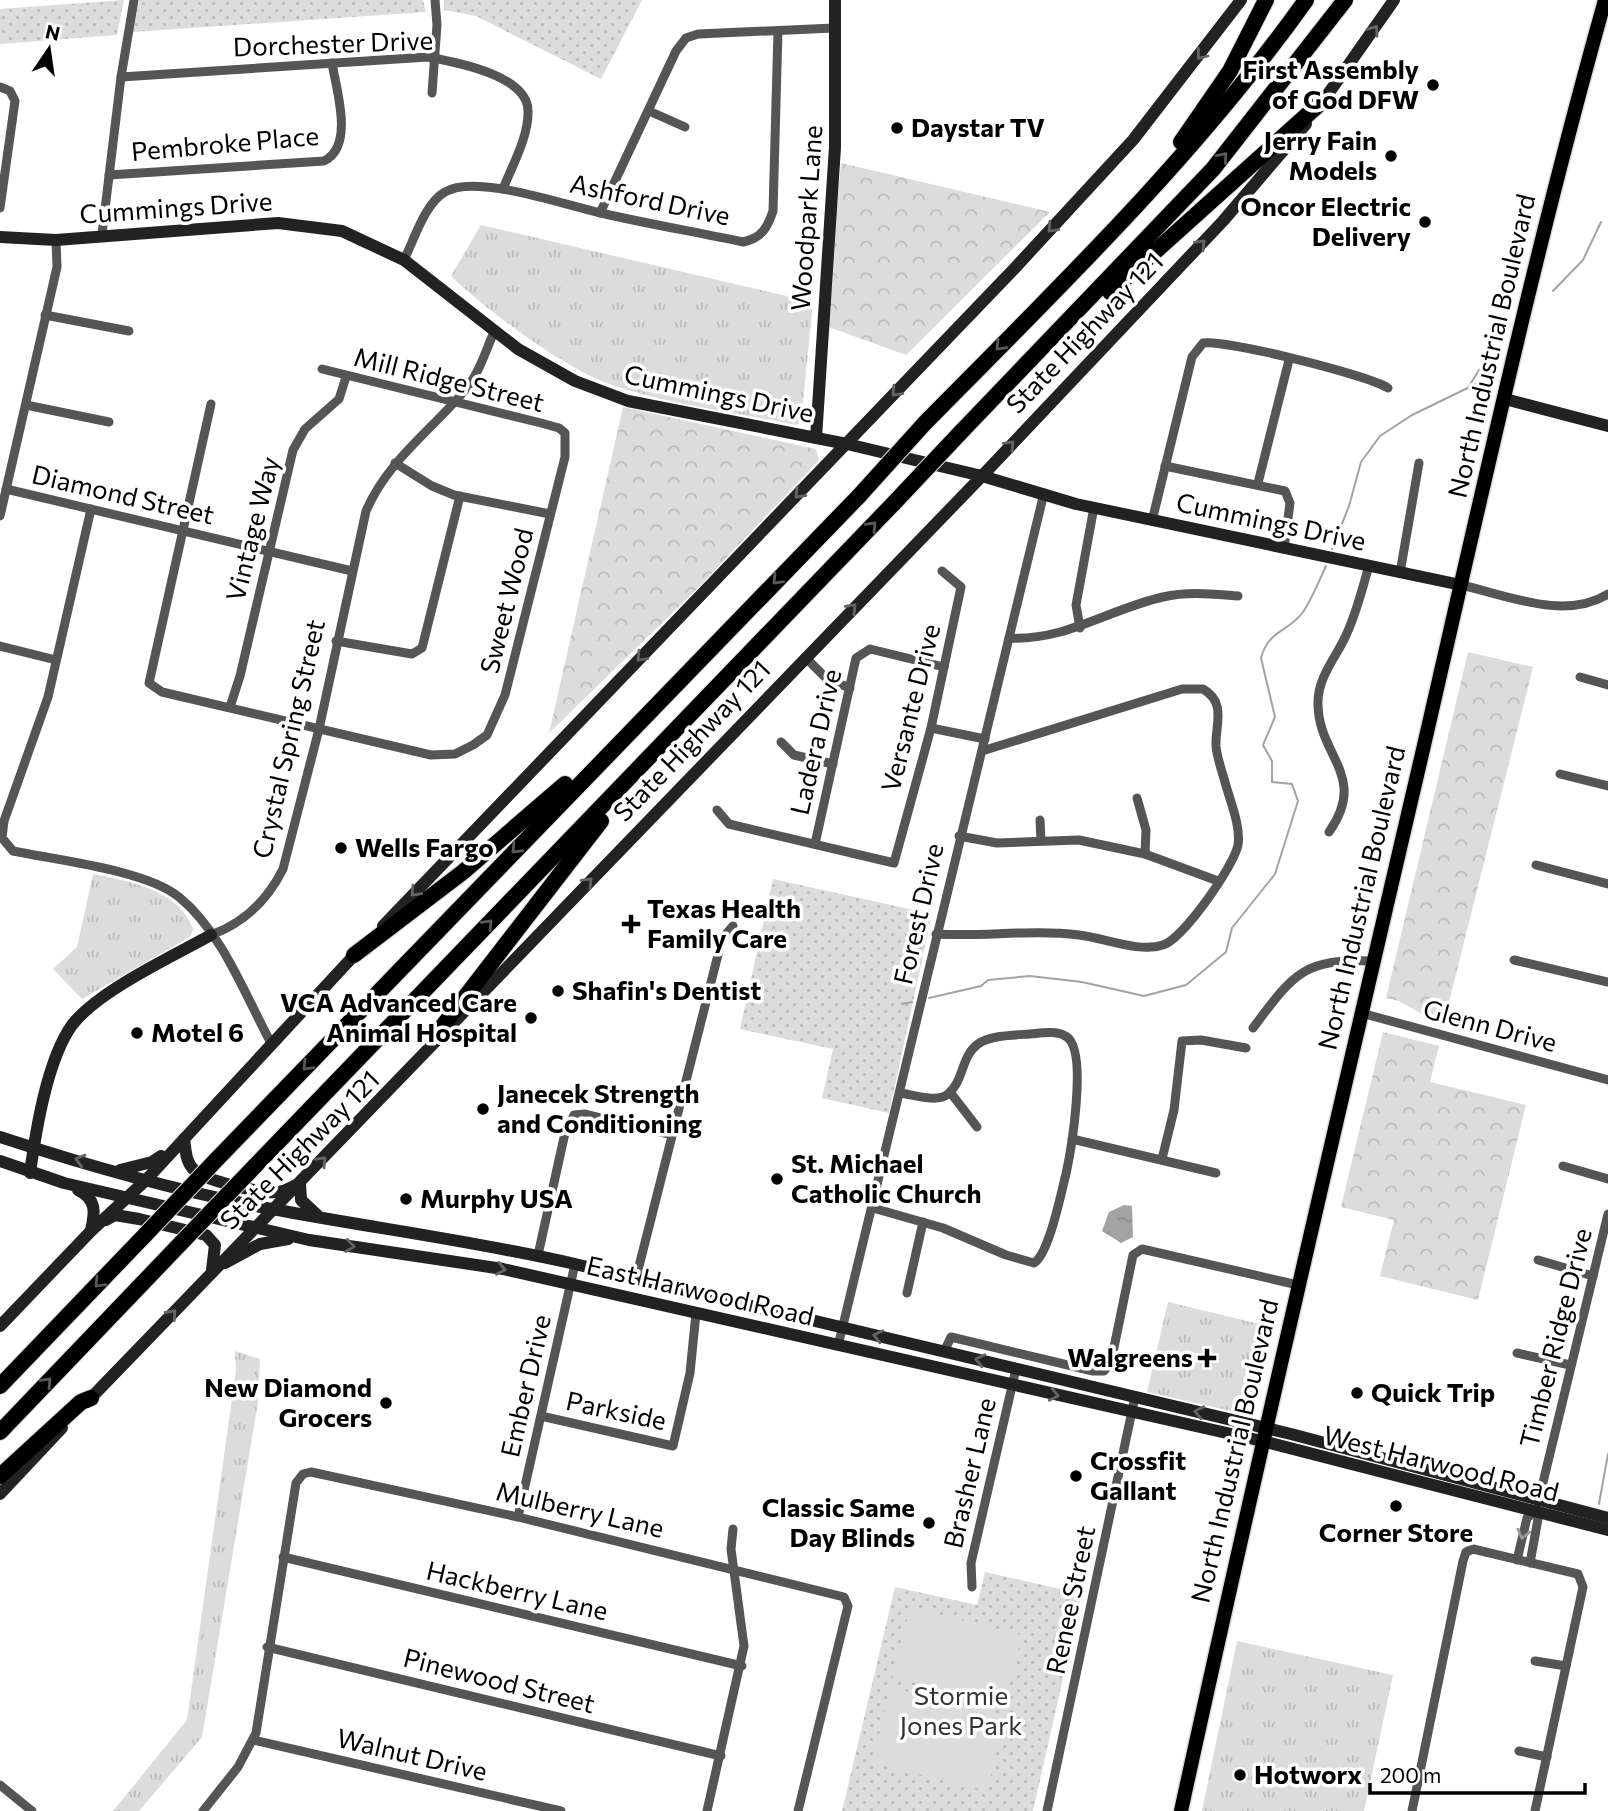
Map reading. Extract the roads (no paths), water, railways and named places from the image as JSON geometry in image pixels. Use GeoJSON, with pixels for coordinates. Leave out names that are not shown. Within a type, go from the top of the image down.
{"type":"FeatureCollection","features":[{"type":"Feature","properties":{"kind":"highway"},"geometry":{"type":"LineString","coordinates":[[1052,292],[1056,280],[1131,201],[1206,108],[1230,71],[1266,0]]}},
{"type":"Feature","properties":{"kind":"highway"},"geometry":{"type":"LineString","coordinates":[[0,1386],[859,496],[924,424],[1052,292],[1216,116],[1306,0]]}},
{"type":"Feature","properties":{"kind":"highway"},"geometry":{"type":"LineString","coordinates":[[0,1432],[1213,169],[1280,87],[1345,0]]}},
{"type":"Feature","properties":{"kind":"highway"},"geometry":{"type":"LineString","coordinates":[[1058,331],[1073,325],[1325,99]]}},
{"type":"Feature","properties":{"kind":"highway"},"geometry":{"type":"LineString","coordinates":[[355,955],[516,829],[608,745],[631,730]]}},
{"type":"Feature","properties":{"kind":"highway"},"geometry":{"type":"LineString","coordinates":[[439,1037],[442,1027],[571,856],[632,784],[647,761]]}},
{"type":"Feature","properties":{"kind":"highway"},"geometry":{"type":"LineString","coordinates":[[0,1476],[81,1402],[91,1398]]}},
{"type":"Feature","properties":{"kind":"main road","name":"Woodpark Lane"},"geometry":{"type":"LineString","coordinates":[[816,438],[835,146],[835,0]]}},
{"type":"Feature","properties":{"kind":"main road"},"geometry":{"type":"LineString","coordinates":[[0,1326],[91,1231],[146,1180],[271,1042],[847,444],[1133,140],[1241,0]]}},
{"type":"Feature","properties":{"kind":"main road","name":"State Highway 121"},"geometry":{"type":"LineString","coordinates":[[0,1494],[212,1270],[300,1183],[1223,221],[1325,99],[1394,0]]}},
{"type":"Feature","properties":{"kind":"main road","name":"North Industrial Boulevard"},"geometry":{"type":"LineString","coordinates":[[1181,1811],[1298,1285],[1549,210],[1606,10]]}},
{"type":"Feature","properties":{"kind":"main road","name":"Cummings Drive"},"geometry":{"type":"LineString","coordinates":[[0,237],[56,240],[102,234],[240,225],[310,225],[342,231],[404,260],[518,349],[575,381],[628,401],[847,444],[982,475],[1094,508],[1461,585]]}},
{"type":"Feature","properties":{"kind":"main road"},"geometry":{"type":"LineString","coordinates":[[1505,399],[1608,426]]}},
{"type":"Feature","properties":{"kind":"main road","name":"Crystal Spring Street"},"geometry":{"type":"LineString","coordinates":[[30,1173],[33,1148],[54,1064],[71,1027],[82,1013],[104,998],[211,935]]}},
{"type":"Feature","properties":{"kind":"main road","name":"East Harwood Road"},"geometry":{"type":"LineString","coordinates":[[0,1137],[146,1180],[273,1209],[430,1234],[538,1255],[1135,1397],[1264,1434]]}},
{"type":"Feature","properties":{"kind":"main road"},"geometry":{"type":"LineString","coordinates":[[184,1139],[188,1163],[195,1172],[212,1180],[280,1192],[300,1183],[301,1200],[317,1215]]}},
{"type":"Feature","properties":{"kind":"main road"},"geometry":{"type":"LineString","coordinates":[[118,1171],[152,1162],[184,1139]]}},
{"type":"Feature","properties":{"kind":"main road","name":"East Harwood Road"},"geometry":{"type":"LineString","coordinates":[[0,1161],[64,1183],[309,1240],[434,1257],[571,1284],[1132,1413],[1264,1434]]}},
{"type":"Feature","properties":{"kind":"main road"},"geometry":{"type":"LineString","coordinates":[[64,1183],[86,1194],[92,1202],[95,1212],[91,1231]]}},
{"type":"Feature","properties":{"kind":"main road"},"geometry":{"type":"LineString","coordinates":[[91,1231],[115,1215],[206,1235],[215,1245],[212,1270]]}},
{"type":"Feature","properties":{"kind":"main road"},"geometry":{"type":"LineString","coordinates":[[430,1234],[434,1257]]}},
{"type":"Feature","properties":{"kind":"main road"},"geometry":{"type":"LineString","coordinates":[[212,1270],[260,1244],[280,1239],[309,1240]]}},
{"type":"Feature","properties":{"kind":"main road"},"geometry":{"type":"LineString","coordinates":[[631,1298],[636,1278]]}},
{"type":"Feature","properties":{"kind":"main road"},"geometry":{"type":"LineString","coordinates":[[696,1313],[701,1294]]}},
{"type":"Feature","properties":{"kind":"main road"},"geometry":{"type":"LineString","coordinates":[[776,1331],[781,1313]]}},
{"type":"Feature","properties":{"kind":"main road"},"geometry":{"type":"LineString","coordinates":[[940,1369],[944,1352]]}},
{"type":"Feature","properties":{"kind":"main road","name":"West Harwood Road"},"geometry":{"type":"LineString","coordinates":[[1264,1434],[1537,1506],[1608,1530]]}},
{"type":"Feature","properties":{"kind":"main road","name":"West Harwood Road"},"geometry":{"type":"LineString","coordinates":[[1537,1506],[1608,1518]]}},
{"type":"Feature","properties":{"kind":"street"},"geometry":{"type":"LineString","coordinates":[[102,234],[121,78],[134,0]]}},
{"type":"Feature","properties":{"kind":"street"},"geometry":{"type":"LineString","coordinates":[[432,93],[436,58],[435,0]]}},
{"type":"Feature","properties":{"kind":"street"},"geometry":{"type":"LineString","coordinates":[[600,213],[676,51],[686,38],[698,34],[834,28]]}},
{"type":"Feature","properties":{"kind":"street","name":"Ashford Drive"},"geometry":{"type":"LineString","coordinates":[[404,260],[434,203],[444,192],[475,186],[503,189],[600,213],[743,242],[754,240],[762,234],[773,211],[778,32]]}},
{"type":"Feature","properties":{"kind":"street","name":"Dorchester Drive"},"geometry":{"type":"LineString","coordinates":[[121,78],[332,62],[436,58],[477,67],[504,80],[528,104],[525,130],[503,189]]}},
{"type":"Feature","properties":{"kind":"street","name":"Pembroke Place"},"geometry":{"type":"LineString","coordinates":[[109,174],[324,161],[332,157],[340,141],[341,122],[332,62]]}},
{"type":"Feature","properties":{"kind":"street"},"geometry":{"type":"LineString","coordinates":[[0,87],[10,91],[15,101],[0,208]]}},
{"type":"Feature","properties":{"kind":"street"},"geometry":{"type":"LineString","coordinates":[[649,111],[685,127]]}},
{"type":"Feature","properties":{"kind":"street"},"geometry":{"type":"LineString","coordinates":[[0,516],[57,267],[56,240]]}},
{"type":"Feature","properties":{"kind":"street"},"geometry":{"type":"LineString","coordinates":[[45,315],[129,331]]}},
{"type":"Feature","properties":{"kind":"street","name":"Crystal Spring Street"},"geometry":{"type":"LineString","coordinates":[[211,935],[234,926],[275,886],[289,852],[366,511],[395,463],[476,376],[495,330]]}},
{"type":"Feature","properties":{"kind":"street"},"geometry":{"type":"LineString","coordinates":[[1152,521],[1192,357],[1200,345],[1210,342],[1357,375],[1388,388]]}},
{"type":"Feature","properties":{"kind":"street"},"geometry":{"type":"LineString","coordinates":[[1258,483],[1289,360]]}},
{"type":"Feature","properties":{"kind":"street","name":"Mill Ridge Street"},"geometry":{"type":"LineString","coordinates":[[322,369],[559,428],[565,433]]}},
{"type":"Feature","properties":{"kind":"street","name":"Vintage Way"},"geometry":{"type":"LineString","coordinates":[[230,707],[293,450],[305,429],[339,399],[346,377]]}},
{"type":"Feature","properties":{"kind":"street"},"geometry":{"type":"LineString","coordinates":[[26,404],[109,422]]}},
{"type":"Feature","properties":{"kind":"street"},"geometry":{"type":"LineString","coordinates":[[211,404],[149,683],[162,692],[318,729]]}},
{"type":"Feature","properties":{"kind":"street","name":"Sweet Wood"},"geometry":{"type":"LineString","coordinates":[[318,729],[431,755],[451,755],[487,735],[496,717],[515,658],[565,457],[565,433]]}},
{"type":"Feature","properties":{"kind":"street"},"geometry":{"type":"LineString","coordinates":[[395,463],[432,486],[460,496],[550,514]]}},
{"type":"Feature","properties":{"kind":"street"},"geometry":{"type":"LineString","coordinates":[[1400,573],[1419,463]]}},
{"type":"Feature","properties":{"kind":"street"},"geometry":{"type":"LineString","coordinates":[[1165,466],[1280,489],[1288,495],[1289,521],[1284,549]]}},
{"type":"Feature","properties":{"kind":"street","name":"Diamond Street"},"geometry":{"type":"LineString","coordinates":[[6,489],[352,571]]}},
{"type":"Feature","properties":{"kind":"street","name":"Forest Drive"},"geometry":{"type":"LineString","coordinates":[[838,1346],[901,1093],[959,836],[1044,493]]}},
{"type":"Feature","properties":{"kind":"street"},"geometry":{"type":"LineString","coordinates":[[336,641],[412,654],[422,648],[460,496]]}},
{"type":"Feature","properties":{"kind":"street"},"geometry":{"type":"LineString","coordinates":[[1080,628],[1076,605],[1094,508]]}},
{"type":"Feature","properties":{"kind":"street"},"geometry":{"type":"LineString","coordinates":[[91,509],[48,697],[4,821],[2,838],[6,846],[13,850],[159,885],[177,896],[201,918],[271,1042]]}},
{"type":"Feature","properties":{"kind":"street"},"geometry":{"type":"LineString","coordinates":[[1329,832],[1339,817],[1346,789],[1341,768],[1324,734],[1318,701],[1327,670],[1356,611],[1369,566]]}},
{"type":"Feature","properties":{"kind":"street","name":"Versante Drive"},"geometry":{"type":"LineString","coordinates":[[815,844],[894,863],[931,728],[961,587],[942,570]]}},
{"type":"Feature","properties":{"kind":"street"},"geometry":{"type":"LineString","coordinates":[[1461,585],[1558,606],[1593,601],[1608,594]]}},
{"type":"Feature","properties":{"kind":"street"},"geometry":{"type":"LineString","coordinates":[[1009,638],[1038,638],[1080,628],[1162,597],[1190,592],[1238,596]]}},
{"type":"Feature","properties":{"kind":"street"},"geometry":{"type":"LineString","coordinates":[[0,646],[56,660]]}},
{"type":"Feature","properties":{"kind":"street","name":"Ladera Drive"},"geometry":{"type":"LineString","coordinates":[[815,844],[856,658],[870,649],[944,667]]}},
{"type":"Feature","properties":{"kind":"street"},"geometry":{"type":"LineString","coordinates":[[805,657],[827,679],[850,688]]}},
{"type":"Feature","properties":{"kind":"street"},"geometry":{"type":"LineString","coordinates":[[1580,677],[1608,685]]}},
{"type":"Feature","properties":{"kind":"street"},"geometry":{"type":"LineString","coordinates":[[936,934],[1067,933],[1152,948],[1174,941],[1204,906],[1234,855],[1238,841],[1216,746],[1220,720],[1217,704],[1207,690],[1182,689],[982,751]]}},
{"type":"Feature","properties":{"kind":"street"},"geometry":{"type":"LineString","coordinates":[[931,728],[985,739]]}},
{"type":"Feature","properties":{"kind":"street"},"geometry":{"type":"LineString","coordinates":[[781,742],[794,755],[833,764]]}},
{"type":"Feature","properties":{"kind":"street"},"geometry":{"type":"LineString","coordinates":[[1560,774],[1608,786]]}},
{"type":"Feature","properties":{"kind":"street"},"geometry":{"type":"LineString","coordinates":[[1137,798],[1146,830],[1145,853]]}},
{"type":"Feature","properties":{"kind":"street"},"geometry":{"type":"LineString","coordinates":[[717,810],[729,824],[815,844]]}},
{"type":"Feature","properties":{"kind":"street"},"geometry":{"type":"LineString","coordinates":[[1040,820],[1041,840]]}},
{"type":"Feature","properties":{"kind":"street"},"geometry":{"type":"LineString","coordinates":[[959,836],[997,843],[1079,840],[1145,853],[1218,881]]}},
{"type":"Feature","properties":{"kind":"street"},"geometry":{"type":"LineString","coordinates":[[1536,865],[1608,884]]}},
{"type":"Feature","properties":{"kind":"street"},"geometry":{"type":"LineString","coordinates":[[636,1278],[722,939],[733,926]]}},
{"type":"Feature","properties":{"kind":"street"},"geometry":{"type":"LineString","coordinates":[[1514,960],[1608,982]]}},
{"type":"Feature","properties":{"kind":"street"},"geometry":{"type":"LineString","coordinates":[[1253,1028],[1283,989],[1304,970],[1320,964],[1373,961]]}},
{"type":"Feature","properties":{"kind":"street","name":"Glenn Drive"},"geometry":{"type":"LineString","coordinates":[[1361,1013],[1608,1080]]}},
{"type":"Feature","properties":{"kind":"street"},"geometry":{"type":"LineString","coordinates":[[873,1208],[943,1228],[1020,1260],[1037,1262],[1062,1192],[1072,1139],[1077,1089],[1072,1043],[1065,1036],[1044,1032],[986,1040],[968,1054],[950,1092],[935,1098],[901,1093]]}},
{"type":"Feature","properties":{"kind":"street"},"geometry":{"type":"LineString","coordinates":[[1162,1159],[1174,1110],[1182,1041],[1187,1039],[1246,1048]]}},
{"type":"Feature","properties":{"kind":"street"},"geometry":{"type":"LineString","coordinates":[[950,1092],[977,1127]]}},
{"type":"Feature","properties":{"kind":"street"},"geometry":{"type":"LineString","coordinates":[[538,1255],[565,1133],[574,1115],[585,1114],[672,1135]]}},
{"type":"Feature","properties":{"kind":"street"},"geometry":{"type":"LineString","coordinates":[[1072,1139],[1216,1173]]}},
{"type":"Feature","properties":{"kind":"street"},"geometry":{"type":"LineString","coordinates":[[1563,1166],[1608,1179]]}},
{"type":"Feature","properties":{"kind":"street","name":"Timber Ridge Drive"},"geometry":{"type":"LineString","coordinates":[[1537,1506],[1608,1214]]}},
{"type":"Feature","properties":{"kind":"street"},"geometry":{"type":"LineString","coordinates":[[907,1293],[923,1222]]}},
{"type":"Feature","properties":{"kind":"street"},"geometry":{"type":"LineString","coordinates":[[944,1352],[951,1337],[1093,1371],[1104,1371],[1111,1362],[1133,1255],[1142,1249],[1298,1285]]}},
{"type":"Feature","properties":{"kind":"street"},"geometry":{"type":"LineString","coordinates":[[1538,1260],[1593,1276]]}},
{"type":"Feature","properties":{"kind":"street","name":"Ember Drive"},"geometry":{"type":"LineString","coordinates":[[518,1517],[575,1264]]}},
{"type":"Feature","properties":{"kind":"street","name":"Parkside"},"geometry":{"type":"LineString","coordinates":[[541,1416],[673,1446],[690,1373],[696,1313]]}},
{"type":"Feature","properties":{"kind":"street"},"geometry":{"type":"LineString","coordinates":[[1517,1353],[1570,1365]]}},
{"type":"Feature","properties":{"kind":"street","name":"Brasher Lane"},"geometry":{"type":"LineString","coordinates":[[972,1587],[971,1563],[1016,1368]]}},
{"type":"Feature","properties":{"kind":"street","name":"Renee Street"},"geometry":{"type":"LineString","coordinates":[[1047,1811],[1135,1397]]}},
{"type":"Feature","properties":{"kind":"street","name":"Mulberry Lane"},"geometry":{"type":"LineString","coordinates":[[283,1557],[296,1483],[300,1476],[321,1473],[838,1594],[847,1602],[798,1811]]}},
{"type":"Feature","properties":{"kind":"street"},"geometry":{"type":"LineString","coordinates":[[1517,1560],[1527,1518],[1537,1506]]}},
{"type":"Feature","properties":{"kind":"street"},"geometry":{"type":"LineString","coordinates":[[1531,1563],[1538,1519],[1537,1506]]}},
{"type":"Feature","properties":{"kind":"street"},"geometry":{"type":"LineString","coordinates":[[707,1811],[742,1666],[742,1614],[731,1549],[733,1529]]}},
{"type":"Feature","properties":{"kind":"street"},"geometry":{"type":"LineString","coordinates":[[1412,1811],[1466,1552],[1473,1549],[1578,1574],[1582,1580],[1535,1811]]}},
{"type":"Feature","properties":{"kind":"street"},"geometry":{"type":"LineString","coordinates":[[203,1811],[238,1767],[253,1740],[260,1711],[267,1647],[283,1557]]}},
{"type":"Feature","properties":{"kind":"street","name":"Hackberry Lane"},"geometry":{"type":"LineString","coordinates":[[283,1557],[742,1666]]}},
{"type":"Feature","properties":{"kind":"street","name":"Pinewood Street"},"geometry":{"type":"LineString","coordinates":[[267,1647],[721,1756]]}},
{"type":"Feature","properties":{"kind":"street"},"geometry":{"type":"LineString","coordinates":[[1535,1661],[1566,1666]]}},
{"type":"Feature","properties":{"kind":"street","name":"Walnut Drive"},"geometry":{"type":"LineString","coordinates":[[253,1740],[561,1811]]}},
{"type":"Feature","properties":{"kind":"street"},"geometry":{"type":"LineString","coordinates":[[1519,1751],[1547,1757]]}},
{"type":"Feature","properties":{"kind":"street"},"geometry":{"type":"LineString","coordinates":[[0,1785],[32,1811]]}},
{"type":"Feature","properties":{"kind":"water"},"geometry":{"type":"Polygon","coordinates":[[[1124,1205],[1132,1206],[1133,1237],[1121,1243],[1102,1231],[1109,1212],[1124,1205]]]}},
{"type":"Feature","properties":{"kind":"waterway"},"geometry":{"type":"LineString","coordinates":[[1553,291],[1583,260],[1601,222]]}},
{"type":"Feature","properties":{"kind":"waterway"},"geometry":{"type":"LineString","coordinates":[[1469,386],[1488,356],[1493,328]]}},
{"type":"Feature","properties":{"kind":"waterway"},"geometry":{"type":"LineString","coordinates":[[1332,549],[1349,506],[1361,462],[1380,436],[1412,415],[1478,383]]}},
{"type":"Feature","properties":{"kind":"waterway"},"geometry":{"type":"LineString","coordinates":[[929,998],[981,986],[988,980],[1030,976],[1082,982],[1144,996],[1186,985],[1226,952],[1232,928],[1275,874],[1298,801],[1292,784],[1272,782],[1272,761],[1263,745],[1275,717],[1261,658],[1274,636],[1303,612],[1326,566]]}},
{"type":"Feature","properties":{"kind":"waterway"},"geometry":{"type":"LineString","coordinates":[[902,1004],[912,1002]]}},
{"type":"Feature","properties":{"kind":"waterway"},"geometry":{"type":"LineString","coordinates":[[1599,1504],[1608,1454]]}},
{"type":"Feature","properties":{"kind":"place","name":"First Assembly of God DFW"},"geometry":{"type":"Point","coordinates":[1433,85]}},
{"type":"Feature","properties":{"kind":"place","name":"Daystar TV"},"geometry":{"type":"Point","coordinates":[897,128]}},
{"type":"Feature","properties":{"kind":"place","name":"Jerry Fain Models"},"geometry":{"type":"Point","coordinates":[1391,156]}},
{"type":"Feature","properties":{"kind":"place","name":"Oncor Electric Delivery"},"geometry":{"type":"Point","coordinates":[1425,222]}},
{"type":"Feature","properties":{"kind":"place","name":"Wells Fargo"},"geometry":{"type":"Point","coordinates":[341,848]}},
{"type":"Feature","properties":{"kind":"place","name":"Texas Health Family Care"},"geometry":{"type":"Point","coordinates":[631,924]}},
{"type":"Feature","properties":{"kind":"place","name":"Shafin's Dentist"},"geometry":{"type":"Point","coordinates":[558,991]}},
{"type":"Feature","properties":{"kind":"place","name":"VCA Advanced Care Animal Hospital"},"geometry":{"type":"Point","coordinates":[531,1018]}},
{"type":"Feature","properties":{"kind":"place","name":"Motel 6"},"geometry":{"type":"Point","coordinates":[137,1033]}},
{"type":"Feature","properties":{"kind":"place","name":"Janecek Strength and Conditioning"},"geometry":{"type":"Point","coordinates":[483,1109]}},
{"type":"Feature","properties":{"kind":"place","name":"St. Michael Catholic Church"},"geometry":{"type":"Point","coordinates":[777,1179]}},
{"type":"Feature","properties":{"kind":"place","name":"Murphy USA"},"geometry":{"type":"Point","coordinates":[406,1199]}},
{"type":"Feature","properties":{"kind":"place","name":"Walgreens"},"geometry":{"type":"Point","coordinates":[1207,1358]}},
{"type":"Feature","properties":{"kind":"place","name":"Quick Trip"},"geometry":{"type":"Point","coordinates":[1357,1393]}},
{"type":"Feature","properties":{"kind":"place","name":"New Diamond Grocers"},"geometry":{"type":"Point","coordinates":[386,1403]}},
{"type":"Feature","properties":{"kind":"place","name":"Crossfit Gallant"},"geometry":{"type":"Point","coordinates":[1076,1476]}},
{"type":"Feature","properties":{"kind":"place","name":"Corner Store"},"geometry":{"type":"Point","coordinates":[1396,1506]}},
{"type":"Feature","properties":{"kind":"place","name":"Classic Same Day Blinds"},"geometry":{"type":"Point","coordinates":[929,1523]}},
{"type":"Feature","properties":{"kind":"place","name":"Hotworx"},"geometry":{"type":"Point","coordinates":[1240,1775]}},
{"type":"Feature","properties":{"kind":"park label","name":"Stormie Jones Park"},"geometry":{"type":"Point","coordinates":[961,1711]}}]}
